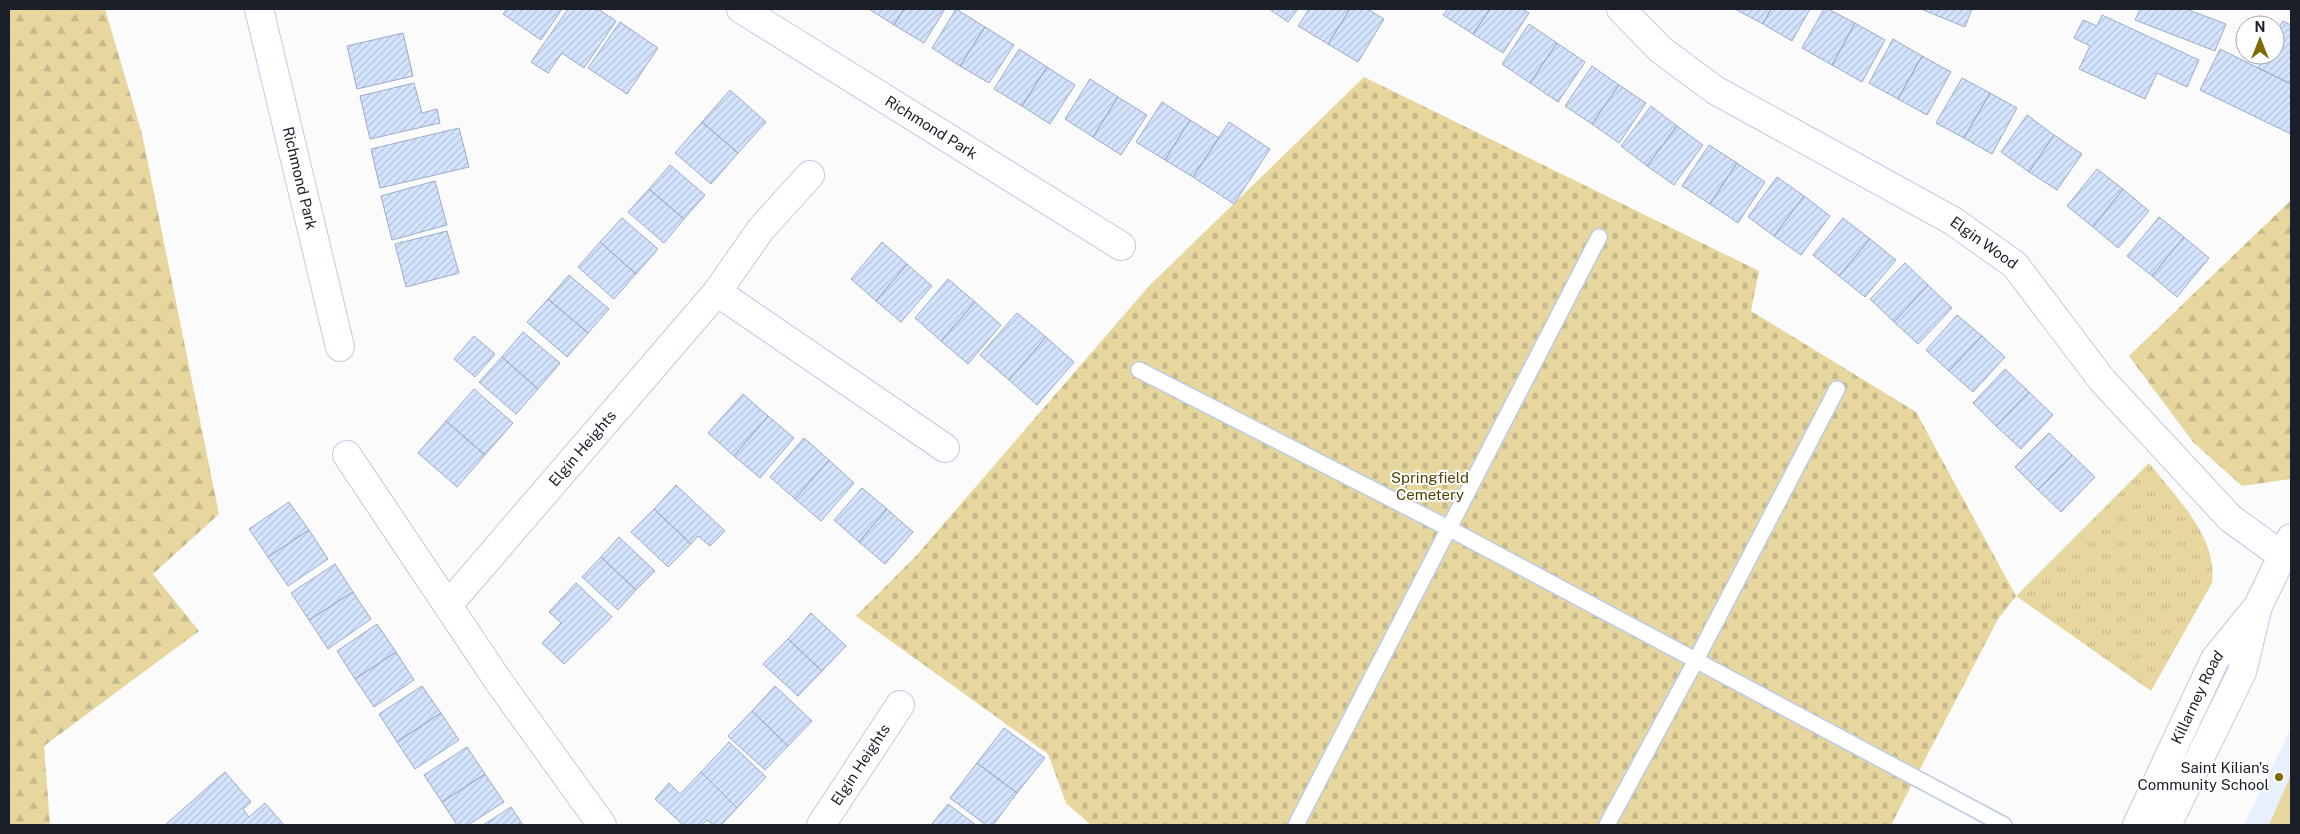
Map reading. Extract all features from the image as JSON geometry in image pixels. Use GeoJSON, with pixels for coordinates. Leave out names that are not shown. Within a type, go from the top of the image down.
{"type":"FeatureCollection","features":[{"type":"Feature","properties":{"kind":"street","name":"Richmond Park"},"geometry":{"type":"LineString","coordinates":[[259,9],[340,347]]}},
{"type":"Feature","properties":{"kind":"street","name":"Richmond Park"},"geometry":{"type":"LineString","coordinates":[[741,9],[1120,246]]}},
{"type":"Feature","properties":{"kind":"street","name":"Elgin Wood"},"geometry":{"type":"LineString","coordinates":[[1621,9],[1661,50],[1715,90],[1953,221],[2014,266],[2108,387],[2230,518],[2286,547]]}},
{"type":"Feature","properties":{"kind":"street","name":"Elgin Heights"},"geometry":{"type":"LineString","coordinates":[[449,604],[717,292],[761,229],[810,175]]}},
{"type":"Feature","properties":{"kind":"street"},"geometry":{"type":"LineString","coordinates":[[717,292],[945,448]]}},
{"type":"Feature","properties":{"kind":"street"},"geometry":{"type":"LineString","coordinates":[[347,455],[449,604],[499,682],[602,825]]}},
{"type":"Feature","properties":{"kind":"street","name":"Killarney Road"},"geometry":{"type":"LineString","coordinates":[[2167,825],[2242,672],[2258,606],[2286,547]]}},
{"type":"Feature","properties":{"kind":"street","name":"Killarney Road"},"geometry":{"type":"LineString","coordinates":[[2137,825],[2215,659],[2258,606]]}},
{"type":"Feature","properties":{"kind":"street","name":"Elgin Heights"},"geometry":{"type":"LineString","coordinates":[[821,825],[900,705]]}},
{"type":"Feature","properties":{"kind":"lane"},"geometry":{"type":"LineString","coordinates":[[1296,825],[1599,237]]}},
{"type":"Feature","properties":{"kind":"lane"},"geometry":{"type":"LineString","coordinates":[[1138,370],[1450,529],[1695,662],[2004,825]]}},
{"type":"Feature","properties":{"kind":"lane"},"geometry":{"type":"LineString","coordinates":[[1606,825],[1695,662],[1836,389]]}},
{"type":"Feature","properties":{"kind":"shaded area","name":"Saint Kilian's Community School"},"geometry":{"type":"Polygon","coordinates":[[[2291,728],[2291,825],[2244,825],[2291,728]]]}},
{"type":"Feature","properties":{"kind":"green space"},"geometry":{"type":"Polygon","coordinates":[[[9,9],[105,9],[142,134],[219,514],[153,574],[199,631],[44,746],[50,825],[9,825],[9,9]]]}},
{"type":"Feature","properties":{"kind":"green space","name":"Springfield Cemetery"},"geometry":{"type":"Polygon","coordinates":[[[1364,77],[1759,271],[1751,311],[1916,412],[2016,596],[1998,619],[1891,825],[1091,825],[1066,803],[1048,754],[856,616],[916,556],[1149,286],[1364,77]]]}},
{"type":"Feature","properties":{"kind":"green space"},"geometry":{"type":"Polygon","coordinates":[[[2291,200],[2291,475],[2289,479],[2242,486],[2193,442],[2129,356],[2291,200]]]}},
{"type":"Feature","properties":{"kind":"green space"},"geometry":{"type":"Polygon","coordinates":[[[2149,463],[2193,518],[2208,549],[2212,566],[2212,583],[2151,691],[2016,596],[2149,463]]]}},
{"type":"Feature","properties":{"kind":"green space"},"geometry":{"type":"Polygon","coordinates":[[[2291,775],[2291,825],[2269,825],[2291,775]]]}},
{"type":"Feature","properties":{"kind":"building"},"geometry":{"type":"Polygon","coordinates":[[[507,9],[562,9],[541,40],[503,14],[507,9]]]}},
{"type":"Feature","properties":{"kind":"building"},"geometry":{"type":"Polygon","coordinates":[[[568,9],[598,9],[616,21],[584,68],[562,53],[548,73],[531,62],[568,9]]]}},
{"type":"Feature","properties":{"kind":"building"},"geometry":{"type":"Polygon","coordinates":[[[869,9],[904,9],[894,25],[869,9]]]}},
{"type":"Feature","properties":{"kind":"building"},"geometry":{"type":"Polygon","coordinates":[[[904,9],[945,9],[924,43],[894,25],[904,9]]]}},
{"type":"Feature","properties":{"kind":"building"},"geometry":{"type":"Polygon","coordinates":[[[956,9],[985,27],[960,66],[932,48],[956,9]]]}},
{"type":"Feature","properties":{"kind":"building"},"geometry":{"type":"Polygon","coordinates":[[[1269,9],[1298,9],[1288,22],[1269,9]]]}},
{"type":"Feature","properties":{"kind":"building"},"geometry":{"type":"Polygon","coordinates":[[[1309,9],[1350,9],[1328,44],[1298,26],[1309,9]]]}},
{"type":"Feature","properties":{"kind":"building"},"geometry":{"type":"Polygon","coordinates":[[[1350,9],[1367,9],[1384,19],[1358,62],[1328,44],[1350,9]]]}},
{"type":"Feature","properties":{"kind":"building"},"geometry":{"type":"Polygon","coordinates":[[[1448,9],[1490,9],[1473,34],[1443,15],[1448,9]]]}},
{"type":"Feature","properties":{"kind":"building"},"geometry":{"type":"Polygon","coordinates":[[[1490,9],[1522,9],[1529,13],[1503,53],[1473,34],[1490,9]]]}},
{"type":"Feature","properties":{"kind":"building"},"geometry":{"type":"Polygon","coordinates":[[[1735,9],[1771,9],[1763,24],[1735,9]]]}},
{"type":"Feature","properties":{"kind":"building"},"geometry":{"type":"Polygon","coordinates":[[[1771,9],[1810,9],[1792,41],[1763,24],[1771,9]]]}},
{"type":"Feature","properties":{"kind":"building"},"geometry":{"type":"Polygon","coordinates":[[[1824,9],[1828,9],[1855,23],[1832,65],[1802,48],[1824,9]]]}},
{"type":"Feature","properties":{"kind":"building"},"geometry":{"type":"Polygon","coordinates":[[[1921,9],[1972,9],[1965,27],[1921,9]]]}},
{"type":"Feature","properties":{"kind":"building"},"geometry":{"type":"Polygon","coordinates":[[[2140,9],[2186,9],[2226,24],[2215,51],[2135,20],[2140,9]]]}},
{"type":"Feature","properties":{"kind":"building"},"geometry":{"type":"Polygon","coordinates":[[[2102,15],[2199,60],[2187,87],[2157,73],[2145,99],[2079,69],[2090,46],[2074,38],[2083,20],[2097,26],[2102,15]]]}},
{"type":"Feature","properties":{"kind":"building"},"geometry":{"type":"Polygon","coordinates":[[[620,22],[658,48],[627,94],[588,68],[620,22]]]}},
{"type":"Feature","properties":{"kind":"building"},"geometry":{"type":"Polygon","coordinates":[[[2285,22],[2291,25],[2291,84],[2258,68],[2260,65],[2285,65],[2285,22]]]}},
{"type":"Feature","properties":{"kind":"building"},"geometry":{"type":"Polygon","coordinates":[[[1855,23],[1885,40],[1862,82],[1832,65],[1855,23]]]}},
{"type":"Feature","properties":{"kind":"building"},"geometry":{"type":"Polygon","coordinates":[[[1529,24],[1557,43],[1530,83],[1502,64],[1529,24]]]}},
{"type":"Feature","properties":{"kind":"building"},"geometry":{"type":"Polygon","coordinates":[[[985,27],[1014,45],[989,83],[960,66],[985,27]]]}},
{"type":"Feature","properties":{"kind":"building"},"geometry":{"type":"Polygon","coordinates":[[[403,33],[413,76],[357,89],[347,46],[403,33]]]}},
{"type":"Feature","properties":{"kind":"building"},"geometry":{"type":"Polygon","coordinates":[[[1893,39],[1922,56],[1898,99],[1869,83],[1893,39]]]}},
{"type":"Feature","properties":{"kind":"building"},"geometry":{"type":"Polygon","coordinates":[[[1557,43],[1585,62],[1558,102],[1530,83],[1557,43]]]}},
{"type":"Feature","properties":{"kind":"building"},"geometry":{"type":"Polygon","coordinates":[[[1019,49],[1047,67],[1022,106],[994,89],[1019,49]]]}},
{"type":"Feature","properties":{"kind":"building"},"geometry":{"type":"Polygon","coordinates":[[[2220,49],[2235,56],[2235,65],[2252,65],[2291,84],[2291,134],[2200,90],[2220,49]]]}},
{"type":"Feature","properties":{"kind":"building"},"geometry":{"type":"Polygon","coordinates":[[[1922,56],[1951,72],[1927,115],[1898,99],[1922,56]]]}},
{"type":"Feature","properties":{"kind":"building"},"geometry":{"type":"Polygon","coordinates":[[[1592,66],[1619,85],[1592,124],[1565,106],[1592,66]]]}},
{"type":"Feature","properties":{"kind":"building"},"geometry":{"type":"Polygon","coordinates":[[[1047,67],[1075,85],[1050,124],[1022,106],[1047,67]]]}},
{"type":"Feature","properties":{"kind":"building"},"geometry":{"type":"Polygon","coordinates":[[[1962,78],[1990,93],[1964,138],[1936,123],[1962,78]]]}},
{"type":"Feature","properties":{"kind":"building"},"geometry":{"type":"Polygon","coordinates":[[[1090,79],[1118,97],[1093,137],[1065,119],[1090,79]]]}},
{"type":"Feature","properties":{"kind":"building"},"geometry":{"type":"Polygon","coordinates":[[[414,83],[422,113],[437,109],[440,123],[370,139],[360,96],[414,83]]]}},
{"type":"Feature","properties":{"kind":"building"},"geometry":{"type":"Polygon","coordinates":[[[1619,85],[1646,103],[1619,143],[1592,124],[1619,85]]]}},
{"type":"Feature","properties":{"kind":"building"},"geometry":{"type":"Polygon","coordinates":[[[730,90],[766,122],[738,153],[702,122],[730,90]]]}},
{"type":"Feature","properties":{"kind":"building"},"geometry":{"type":"Polygon","coordinates":[[[1990,93],[2017,108],[1992,154],[1964,138],[1990,93]]]}},
{"type":"Feature","properties":{"kind":"building"},"geometry":{"type":"Polygon","coordinates":[[[1118,97],[1147,115],[1121,155],[1093,137],[1118,97]]]}},
{"type":"Feature","properties":{"kind":"building"},"geometry":{"type":"Polygon","coordinates":[[[1162,102],[1190,120],[1165,160],[1136,142],[1162,102]]]}},
{"type":"Feature","properties":{"kind":"building"},"geometry":{"type":"Polygon","coordinates":[[[1651,106],[1677,126],[1647,166],[1621,146],[1651,106]]]}},
{"type":"Feature","properties":{"kind":"building"},"geometry":{"type":"Polygon","coordinates":[[[2027,115],[2054,135],[2029,172],[2001,152],[2027,115]]]}},
{"type":"Feature","properties":{"kind":"building"},"geometry":{"type":"Polygon","coordinates":[[[1190,120],[1219,138],[1193,177],[1165,160],[1190,120]]]}},
{"type":"Feature","properties":{"kind":"building"},"geometry":{"type":"Polygon","coordinates":[[[702,122],[738,153],[711,184],[675,153],[702,122]]]}},
{"type":"Feature","properties":{"kind":"building"},"geometry":{"type":"Polygon","coordinates":[[[1229,122],[1270,149],[1234,204],[1193,177],[1229,122]]]}},
{"type":"Feature","properties":{"kind":"building"},"geometry":{"type":"Polygon","coordinates":[[[1677,126],[1703,145],[1674,185],[1647,166],[1677,126]]]}},
{"type":"Feature","properties":{"kind":"building"},"geometry":{"type":"Polygon","coordinates":[[[459,128],[469,167],[380,188],[371,149],[459,128]]]}},
{"type":"Feature","properties":{"kind":"building"},"geometry":{"type":"Polygon","coordinates":[[[2054,135],[2082,154],[2057,190],[2029,172],[2054,135]]]}},
{"type":"Feature","properties":{"kind":"building"},"geometry":{"type":"Polygon","coordinates":[[[1709,145],[1737,163],[1710,204],[1682,186],[1709,145]]]}},
{"type":"Feature","properties":{"kind":"building"},"geometry":{"type":"Polygon","coordinates":[[[1737,163],[1765,182],[1738,223],[1710,204],[1737,163]]]}},
{"type":"Feature","properties":{"kind":"building"},"geometry":{"type":"Polygon","coordinates":[[[670,165],[705,195],[684,219],[649,189],[670,165]]]}},
{"type":"Feature","properties":{"kind":"building"},"geometry":{"type":"Polygon","coordinates":[[[2097,169],[2123,189],[2093,227],[2067,206],[2097,169]]]}},
{"type":"Feature","properties":{"kind":"building"},"geometry":{"type":"Polygon","coordinates":[[[1777,177],[1804,196],[1774,236],[1748,217],[1777,177]]]}},
{"type":"Feature","properties":{"kind":"building"},"geometry":{"type":"Polygon","coordinates":[[[435,181],[447,225],[392,240],[381,196],[435,181]]]}},
{"type":"Feature","properties":{"kind":"building"},"geometry":{"type":"Polygon","coordinates":[[[649,189],[684,219],[664,243],[628,212],[649,189]]]}},
{"type":"Feature","properties":{"kind":"building"},"geometry":{"type":"Polygon","coordinates":[[[2123,189],[2149,211],[2118,248],[2093,227],[2123,189]]]}},
{"type":"Feature","properties":{"kind":"building"},"geometry":{"type":"Polygon","coordinates":[[[1804,196],[1830,216],[1801,255],[1774,236],[1804,196]]]}},
{"type":"Feature","properties":{"kind":"building"},"geometry":{"type":"Polygon","coordinates":[[[2159,217],[2184,237],[2152,276],[2127,256],[2159,217]]]}},
{"type":"Feature","properties":{"kind":"building"},"geometry":{"type":"Polygon","coordinates":[[[622,218],[658,249],[636,274],[600,242],[622,218]]]}},
{"type":"Feature","properties":{"kind":"building"},"geometry":{"type":"Polygon","coordinates":[[[1843,218],[1870,239],[1839,276],[1813,255],[1843,218]]]}},
{"type":"Feature","properties":{"kind":"building"},"geometry":{"type":"Polygon","coordinates":[[[447,231],[459,273],[406,287],[395,244],[447,231]]]}},
{"type":"Feature","properties":{"kind":"building"},"geometry":{"type":"Polygon","coordinates":[[[2184,237],[2209,258],[2177,297],[2152,276],[2184,237]]]}},
{"type":"Feature","properties":{"kind":"building"},"geometry":{"type":"Polygon","coordinates":[[[1870,239],[1896,260],[1865,297],[1839,276],[1870,239]]]}},
{"type":"Feature","properties":{"kind":"building"},"geometry":{"type":"Polygon","coordinates":[[[600,242],[636,274],[614,299],[578,267],[600,242]]]}},
{"type":"Feature","properties":{"kind":"building"},"geometry":{"type":"Polygon","coordinates":[[[882,242],[907,264],[876,301],[851,279],[882,242]]]}},
{"type":"Feature","properties":{"kind":"building"},"geometry":{"type":"Polygon","coordinates":[[[1905,263],[1928,285],[1894,322],[1870,299],[1905,263]]]}},
{"type":"Feature","properties":{"kind":"building"},"geometry":{"type":"Polygon","coordinates":[[[907,264],[932,286],[901,322],[876,301],[907,264]]]}},
{"type":"Feature","properties":{"kind":"building"},"geometry":{"type":"Polygon","coordinates":[[[569,275],[609,309],[588,333],[548,299],[569,275]]]}},
{"type":"Feature","properties":{"kind":"building"},"geometry":{"type":"Polygon","coordinates":[[[948,279],[975,302],[941,341],[915,318],[948,279]]]}},
{"type":"Feature","properties":{"kind":"building"},"geometry":{"type":"Polygon","coordinates":[[[1928,285],[1952,308],[1918,344],[1894,322],[1928,285]]]}},
{"type":"Feature","properties":{"kind":"building"},"geometry":{"type":"Polygon","coordinates":[[[548,299],[588,333],[567,357],[527,322],[548,299]]]}},
{"type":"Feature","properties":{"kind":"building"},"geometry":{"type":"Polygon","coordinates":[[[975,302],[1001,325],[968,364],[941,341],[975,302]]]}},
{"type":"Feature","properties":{"kind":"building"},"geometry":{"type":"Polygon","coordinates":[[[1017,313],[1046,337],[1009,380],[980,355],[1017,313]]]}},
{"type":"Feature","properties":{"kind":"building"},"geometry":{"type":"Polygon","coordinates":[[[1957,315],[1982,336],[1949,371],[1926,350],[1957,315]]]}},
{"type":"Feature","properties":{"kind":"building"},"geometry":{"type":"Polygon","coordinates":[[[523,332],[560,363],[538,389],[502,357],[523,332]]]}},
{"type":"Feature","properties":{"kind":"building"},"geometry":{"type":"Polygon","coordinates":[[[474,336],[495,354],[475,377],[454,359],[474,336]]]}},
{"type":"Feature","properties":{"kind":"building"},"geometry":{"type":"Polygon","coordinates":[[[1982,336],[2005,357],[1973,392],[1949,371],[1982,336]]]}},
{"type":"Feature","properties":{"kind":"building"},"geometry":{"type":"Polygon","coordinates":[[[1046,337],[1074,362],[1037,405],[1009,380],[1046,337]]]}},
{"type":"Feature","properties":{"kind":"building"},"geometry":{"type":"Polygon","coordinates":[[[502,357],[538,389],[516,414],[479,382],[502,357]]]}},
{"type":"Feature","properties":{"kind":"building"},"geometry":{"type":"Polygon","coordinates":[[[2005,369],[2029,392],[1996,426],[1973,403],[2005,369]]]}},
{"type":"Feature","properties":{"kind":"building"},"geometry":{"type":"Polygon","coordinates":[[[474,389],[513,423],[485,455],[446,421],[474,389]]]}},
{"type":"Feature","properties":{"kind":"building"},"geometry":{"type":"Polygon","coordinates":[[[2029,392],[2053,415],[2021,449],[1996,426],[2029,392]]]}},
{"type":"Feature","properties":{"kind":"building"},"geometry":{"type":"Polygon","coordinates":[[[743,394],[768,416],[734,456],[708,433],[743,394]]]}},
{"type":"Feature","properties":{"kind":"building"},"geometry":{"type":"Polygon","coordinates":[[[768,416],[794,438],[760,478],[734,456],[768,416]]]}},
{"type":"Feature","properties":{"kind":"building"},"geometry":{"type":"Polygon","coordinates":[[[446,421],[485,455],[457,487],[418,453],[446,421]]]}},
{"type":"Feature","properties":{"kind":"building"},"geometry":{"type":"Polygon","coordinates":[[[2049,433],[2072,455],[2038,490],[2015,467],[2049,433]]]}},
{"type":"Feature","properties":{"kind":"building"},"geometry":{"type":"Polygon","coordinates":[[[804,438],[829,460],[795,499],[770,477],[804,438]]]}},
{"type":"Feature","properties":{"kind":"building"},"geometry":{"type":"Polygon","coordinates":[[[2072,455],[2095,477],[2061,512],[2038,490],[2072,455]]]}},
{"type":"Feature","properties":{"kind":"building"},"geometry":{"type":"Polygon","coordinates":[[[829,460],[854,483],[821,521],[795,499],[829,460]]]}},
{"type":"Feature","properties":{"kind":"building"},"geometry":{"type":"Polygon","coordinates":[[[676,485],[725,531],[710,546],[698,536],[691,544],[654,509],[676,485]]]}},
{"type":"Feature","properties":{"kind":"building"},"geometry":{"type":"Polygon","coordinates":[[[862,488],[887,509],[859,542],[834,520],[862,488]]]}},
{"type":"Feature","properties":{"kind":"building"},"geometry":{"type":"Polygon","coordinates":[[[289,502],[309,530],[268,557],[249,529],[289,502]]]}},
{"type":"Feature","properties":{"kind":"building"},"geometry":{"type":"Polygon","coordinates":[[[654,509],[691,544],[668,567],[631,532],[654,509]]]}},
{"type":"Feature","properties":{"kind":"building"},"geometry":{"type":"Polygon","coordinates":[[[887,509],[913,532],[885,564],[859,542],[887,509]]]}},
{"type":"Feature","properties":{"kind":"building"},"geometry":{"type":"Polygon","coordinates":[[[309,530],[328,559],[288,586],[268,557],[309,530]]]}},
{"type":"Feature","properties":{"kind":"building"},"geometry":{"type":"Polygon","coordinates":[[[619,537],[655,571],[636,590],[601,557],[619,537]]]}},
{"type":"Feature","properties":{"kind":"building"},"geometry":{"type":"Polygon","coordinates":[[[601,557],[636,590],[618,610],[582,577],[601,557]]]}},
{"type":"Feature","properties":{"kind":"building"},"geometry":{"type":"Polygon","coordinates":[[[335,564],[353,592],[309,620],[291,593],[335,564]]]}},
{"type":"Feature","properties":{"kind":"building"},"geometry":{"type":"Polygon","coordinates":[[[576,583],[612,617],[564,664],[542,643],[561,623],[549,612],[576,583]]]}},
{"type":"Feature","properties":{"kind":"building"},"geometry":{"type":"Polygon","coordinates":[[[353,592],[371,619],[328,649],[309,620],[353,592]]]}},
{"type":"Feature","properties":{"kind":"building"},"geometry":{"type":"Polygon","coordinates":[[[811,613],[846,646],[822,671],[788,639],[811,613]]]}},
{"type":"Feature","properties":{"kind":"building"},"geometry":{"type":"Polygon","coordinates":[[[377,624],[396,652],[355,679],[337,651],[377,624]]]}},
{"type":"Feature","properties":{"kind":"building"},"geometry":{"type":"Polygon","coordinates":[[[788,639],[822,671],[798,696],[763,664],[788,639]]]}},
{"type":"Feature","properties":{"kind":"building"},"geometry":{"type":"Polygon","coordinates":[[[396,652],[414,680],[374,707],[355,679],[396,652]]]}},
{"type":"Feature","properties":{"kind":"building"},"geometry":{"type":"Polygon","coordinates":[[[422,686],[441,713],[397,742],[379,714],[422,686]]]}},
{"type":"Feature","properties":{"kind":"building"},"geometry":{"type":"Polygon","coordinates":[[[775,686],[812,721],[788,746],[752,711],[775,686]]]}},
{"type":"Feature","properties":{"kind":"building"},"geometry":{"type":"Polygon","coordinates":[[[752,711],[788,746],[765,770],[728,736],[752,711]]]}},
{"type":"Feature","properties":{"kind":"building"},"geometry":{"type":"Polygon","coordinates":[[[441,713],[459,740],[415,769],[397,742],[441,713]]]}},
{"type":"Feature","properties":{"kind":"building"},"geometry":{"type":"Polygon","coordinates":[[[1004,728],[1045,758],[1017,793],[977,763],[1004,728]]]}},
{"type":"Feature","properties":{"kind":"building"},"geometry":{"type":"Polygon","coordinates":[[[729,742],[766,777],[737,808],[701,772],[729,742]]]}},
{"type":"Feature","properties":{"kind":"building"},"geometry":{"type":"Polygon","coordinates":[[[467,747],[485,774],[442,802],[424,775],[467,747]]]}},
{"type":"Feature","properties":{"kind":"building"},"geometry":{"type":"Polygon","coordinates":[[[977,763],[1017,793],[993,825],[986,825],[950,798],[977,763]]]}},
{"type":"Feature","properties":{"kind":"building"},"geometry":{"type":"Polygon","coordinates":[[[225,772],[251,802],[243,809],[249,817],[265,803],[284,825],[165,825],[225,772]]]}},
{"type":"Feature","properties":{"kind":"building"},"geometry":{"type":"Polygon","coordinates":[[[701,772],[737,808],[721,825],[714,825],[707,820],[702,825],[683,825],[655,799],[669,783],[680,794],[701,772]]]}},
{"type":"Feature","properties":{"kind":"building"},"geometry":{"type":"Polygon","coordinates":[[[485,774],[504,802],[468,825],[457,825],[442,802],[485,774]]]}},
{"type":"Feature","properties":{"kind":"building"},"geometry":{"type":"Polygon","coordinates":[[[948,804],[976,825],[931,825],[948,804]]]}},
{"type":"Feature","properties":{"kind":"building"},"geometry":{"type":"Polygon","coordinates":[[[511,807],[523,825],[483,825],[511,807]]]}},
{"type":"Feature","properties":{"kind":"place","name":"Saint Kilian's Community School"},"geometry":{"type":"Point","coordinates":[2279,777]}}]}
